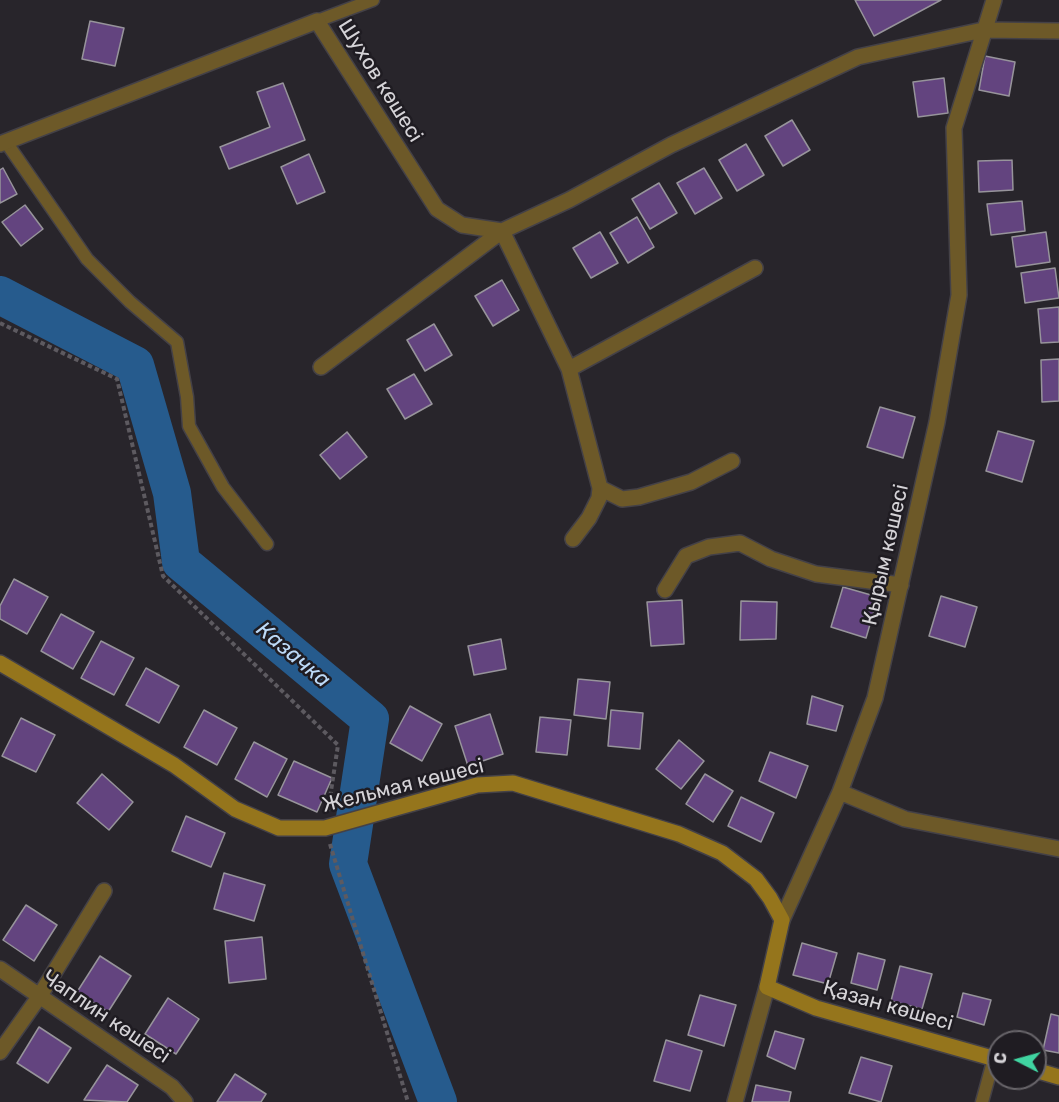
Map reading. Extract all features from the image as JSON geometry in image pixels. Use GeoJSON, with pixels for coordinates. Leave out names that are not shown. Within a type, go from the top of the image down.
{"type":"FeatureCollection","features":[{"type":"Feature","properties":{"kind":"street","name":"Қырым көшесі"},"geometry":{"type":"LineString","coordinates":[[735,1102],[767,987],[782,920],[840,792],[875,698],[937,422],[958,294],[954,128],[994,0]]}},
{"type":"Feature","properties":{"kind":"street","name":"Шухов көшесі"},"geometry":{"type":"LineString","coordinates":[[3,143],[317,21],[437,209],[462,225],[502,231]]}},
{"type":"Feature","properties":{"kind":"street"},"geometry":{"type":"LineString","coordinates":[[321,367],[502,231],[569,200],[671,145],[858,57],[983,30],[1059,31]]}},
{"type":"Feature","properties":{"kind":"street"},"geometry":{"type":"LineString","coordinates":[[502,231],[569,369],[600,488],[599,498],[589,518],[573,539]]}},
{"type":"Feature","properties":{"kind":"street"},"geometry":{"type":"LineString","coordinates":[[569,369],[755,268]]}},
{"type":"Feature","properties":{"kind":"street"},"geometry":{"type":"LineString","coordinates":[[600,488],[622,499],[639,497],[691,483],[732,460]]}},
{"type":"Feature","properties":{"kind":"street"},"geometry":{"type":"LineString","coordinates":[[665,590],[686,556],[709,547],[740,543],[771,559],[816,574],[901,585]]}},
{"type":"Feature","properties":{"kind":"street","name":"Жельмая көшесі"},"geometry":{"type":"LineString","coordinates":[[0,663],[174,765],[235,809],[279,828],[325,828],[477,785],[513,783],[679,834],[722,853],[756,879],[782,920]]}},
{"type":"Feature","properties":{"kind":"street"},"geometry":{"type":"LineString","coordinates":[[840,792],[905,819],[1059,849]]}},
{"type":"Feature","properties":{"kind":"street"},"geometry":{"type":"LineString","coordinates":[[0,1052],[39,997],[104,891]]}},
{"type":"Feature","properties":{"kind":"street","name":"Чаплин көшесі"},"geometry":{"type":"LineString","coordinates":[[0,969],[172,1087],[185,1102]]}},
{"type":"Feature","properties":{"kind":"street","name":"Қазан көшесі"},"geometry":{"type":"LineString","coordinates":[[767,987],[816,1008],[987,1056]]}},
{"type":"Feature","properties":{"kind":"lane"},"geometry":{"type":"LineString","coordinates":[[317,21],[373,0]]}},
{"type":"Feature","properties":{"kind":"lane"},"geometry":{"type":"LineString","coordinates":[[3,143],[87,259],[130,302],[177,342],[187,397],[189,426],[223,487],[267,544]]}},
{"type":"Feature","properties":{"kind":"lane"},"geometry":{"type":"LineString","coordinates":[[982,1102],[987,1087]]}},
{"type":"Feature","properties":{"kind":"path"},"geometry":{"type":"LineString","coordinates":[[0,323],[117,379],[163,576],[338,745],[325,828],[408,1102]]}},
{"type":"Feature","properties":{"kind":"building"},"geometry":{"type":"Polygon","coordinates":[[[855,0],[941,0],[874,36],[855,0]]]}},
{"type":"Feature","properties":{"kind":"building"},"geometry":{"type":"Polygon","coordinates":[[[90,21],[124,28],[115,66],[82,59],[90,21]]]}},
{"type":"Feature","properties":{"kind":"building"},"geometry":{"type":"Polygon","coordinates":[[[985,56],[1015,62],[1009,96],[979,90],[985,56]]]}},
{"type":"Feature","properties":{"kind":"building"},"geometry":{"type":"Polygon","coordinates":[[[944,78],[948,113],[918,117],[913,82],[944,78]]]}},
{"type":"Feature","properties":{"kind":"building"},"geometry":{"type":"Polygon","coordinates":[[[283,83],[305,140],[229,169],[220,147],[270,127],[257,92],[283,83]]]}},
{"type":"Feature","properties":{"kind":"building"},"geometry":{"type":"Polygon","coordinates":[[[792,120],[810,150],[783,166],[765,136],[792,120]]]}},
{"type":"Feature","properties":{"kind":"building"},"geometry":{"type":"Polygon","coordinates":[[[746,144],[764,175],[737,191],[719,160],[746,144]]]}},
{"type":"Feature","properties":{"kind":"building"},"geometry":{"type":"Polygon","coordinates":[[[309,154],[325,192],[297,204],[281,167],[309,154]]]}},
{"type":"Feature","properties":{"kind":"building"},"geometry":{"type":"Polygon","coordinates":[[[1012,160],[1013,190],[979,192],[978,161],[1012,160]]]}},
{"type":"Feature","properties":{"kind":"building"},"geometry":{"type":"Polygon","coordinates":[[[3,168],[17,194],[0,203],[0,170],[3,168]]]}},
{"type":"Feature","properties":{"kind":"building"},"geometry":{"type":"Polygon","coordinates":[[[704,168],[722,198],[695,214],[677,183],[704,168]]]}},
{"type":"Feature","properties":{"kind":"building"},"geometry":{"type":"Polygon","coordinates":[[[659,183],[677,213],[650,229],[632,199],[659,183]]]}},
{"type":"Feature","properties":{"kind":"building"},"geometry":{"type":"Polygon","coordinates":[[[1022,201],[1025,231],[991,235],[987,204],[1022,201]]]}},
{"type":"Feature","properties":{"kind":"building"},"geometry":{"type":"Polygon","coordinates":[[[25,205],[43,229],[21,246],[2,222],[25,205]]]}},
{"type":"Feature","properties":{"kind":"building"},"geometry":{"type":"Polygon","coordinates":[[[637,217],[654,247],[628,263],[610,233],[637,217]]]}},
{"type":"Feature","properties":{"kind":"building"},"geometry":{"type":"Polygon","coordinates":[[[600,232],[618,263],[591,278],[573,248],[600,232]]]}},
{"type":"Feature","properties":{"kind":"building"},"geometry":{"type":"Polygon","coordinates":[[[1046,232],[1050,262],[1016,267],[1012,237],[1046,232]]]}},
{"type":"Feature","properties":{"kind":"building"},"geometry":{"type":"Polygon","coordinates":[[[1055,268],[1059,298],[1025,303],[1021,273],[1055,268]]]}},
{"type":"Feature","properties":{"kind":"building"},"geometry":{"type":"Polygon","coordinates":[[[502,280],[519,310],[493,326],[475,296],[502,280]]]}},
{"type":"Feature","properties":{"kind":"building"},"geometry":{"type":"Polygon","coordinates":[[[1059,307],[1059,342],[1041,343],[1038,309],[1059,307]]]}},
{"type":"Feature","properties":{"kind":"building"},"geometry":{"type":"Polygon","coordinates":[[[434,324],[452,355],[425,371],[407,340],[434,324]]]}},
{"type":"Feature","properties":{"kind":"building"},"geometry":{"type":"Polygon","coordinates":[[[1059,359],[1059,401],[1042,402],[1041,360],[1059,359]]]}},
{"type":"Feature","properties":{"kind":"building"},"geometry":{"type":"Polygon","coordinates":[[[414,374],[432,404],[405,419],[387,389],[414,374]]]}},
{"type":"Feature","properties":{"kind":"building"},"geometry":{"type":"Polygon","coordinates":[[[880,407],[915,417],[903,458],[867,447],[880,407]]]}},
{"type":"Feature","properties":{"kind":"building"},"geometry":{"type":"Polygon","coordinates":[[[998,431],[1034,441],[1022,482],[986,471],[998,431]]]}},
{"type":"Feature","properties":{"kind":"building"},"geometry":{"type":"Polygon","coordinates":[[[347,432],[367,457],[340,479],[320,455],[347,432]]]}},
{"type":"Feature","properties":{"kind":"building"},"geometry":{"type":"Polygon","coordinates":[[[14,579],[48,597],[27,634],[0,619],[0,606],[14,579]]]}},
{"type":"Feature","properties":{"kind":"building"},"geometry":{"type":"Polygon","coordinates":[[[843,587],[878,597],[866,638],[831,627],[843,587]]]}},
{"type":"Feature","properties":{"kind":"building"},"geometry":{"type":"Polygon","coordinates":[[[941,596],[977,607],[965,647],[929,636],[941,596]]]}},
{"type":"Feature","properties":{"kind":"building"},"geometry":{"type":"Polygon","coordinates":[[[682,600],[684,644],[651,646],[647,602],[682,600]]]}},
{"type":"Feature","properties":{"kind":"building"},"geometry":{"type":"Polygon","coordinates":[[[741,601],[777,602],[776,639],[740,640],[741,601]]]}},
{"type":"Feature","properties":{"kind":"building"},"geometry":{"type":"Polygon","coordinates":[[[61,614],[94,632],[73,669],[41,651],[61,614]]]}},
{"type":"Feature","properties":{"kind":"building"},"geometry":{"type":"Polygon","coordinates":[[[501,639],[506,669],[474,675],[468,646],[501,639]]]}},
{"type":"Feature","properties":{"kind":"building"},"geometry":{"type":"Polygon","coordinates":[[[101,641],[134,658],[114,695],[81,678],[101,641]]]}},
{"type":"Feature","properties":{"kind":"building"},"geometry":{"type":"Polygon","coordinates":[[[146,668],[179,686],[159,723],[126,705],[146,668]]]}},
{"type":"Feature","properties":{"kind":"building"},"geometry":{"type":"Polygon","coordinates":[[[578,679],[610,682],[606,719],[574,715],[578,679]]]}},
{"type":"Feature","properties":{"kind":"building"},"geometry":{"type":"Polygon","coordinates":[[[812,696],[843,706],[836,731],[807,724],[812,696]]]}},
{"type":"Feature","properties":{"kind":"building"},"geometry":{"type":"Polygon","coordinates":[[[410,706],[442,724],[422,761],[390,743],[410,706]]]}},
{"type":"Feature","properties":{"kind":"building"},"geometry":{"type":"Polygon","coordinates":[[[204,710],[237,728],[217,765],[184,747],[204,710]]]}},
{"type":"Feature","properties":{"kind":"building"},"geometry":{"type":"Polygon","coordinates":[[[611,710],[643,713],[640,749],[608,746],[611,710]]]}},
{"type":"Feature","properties":{"kind":"building"},"geometry":{"type":"Polygon","coordinates":[[[490,714],[503,754],[468,766],[455,726],[490,714]]]}},
{"type":"Feature","properties":{"kind":"building"},"geometry":{"type":"Polygon","coordinates":[[[540,717],[571,720],[567,755],[536,752],[540,717]]]}},
{"type":"Feature","properties":{"kind":"building"},"geometry":{"type":"Polygon","coordinates":[[[21,718],[55,735],[36,772],[2,756],[21,718]]]}},
{"type":"Feature","properties":{"kind":"building"},"geometry":{"type":"Polygon","coordinates":[[[679,740],[704,761],[681,789],[656,769],[679,740]]]}},
{"type":"Feature","properties":{"kind":"building"},"geometry":{"type":"Polygon","coordinates":[[[254,742],[287,759],[267,797],[235,779],[254,742]]]}},
{"type":"Feature","properties":{"kind":"building"},"geometry":{"type":"Polygon","coordinates":[[[770,752],[808,766],[796,798],[759,781],[770,752]]]}},
{"type":"Feature","properties":{"kind":"building"},"geometry":{"type":"Polygon","coordinates":[[[294,761],[332,778],[317,812],[278,795],[294,761]]]}},
{"type":"Feature","properties":{"kind":"building"},"geometry":{"type":"Polygon","coordinates":[[[102,774],[133,802],[109,830],[77,803],[102,774]]]}},
{"type":"Feature","properties":{"kind":"building"},"geometry":{"type":"Polygon","coordinates":[[[705,774],[733,791],[713,822],[686,804],[705,774]]]}},
{"type":"Feature","properties":{"kind":"building"},"geometry":{"type":"Polygon","coordinates":[[[741,797],[774,813],[761,842],[728,826],[741,797]]]}},
{"type":"Feature","properties":{"kind":"building"},"geometry":{"type":"Polygon","coordinates":[[[186,816],[225,833],[211,867],[172,851],[186,816]]]}},
{"type":"Feature","properties":{"kind":"building"},"geometry":{"type":"Polygon","coordinates":[[[224,873],[265,885],[254,921],[214,909],[224,873]]]}},
{"type":"Feature","properties":{"kind":"building"},"geometry":{"type":"Polygon","coordinates":[[[26,905],[57,925],[34,961],[3,940],[26,905]]]}},
{"type":"Feature","properties":{"kind":"building"},"geometry":{"type":"Polygon","coordinates":[[[262,937],[266,979],[229,983],[225,941],[262,937]]]}},
{"type":"Feature","properties":{"kind":"building"},"geometry":{"type":"Polygon","coordinates":[[[802,943],[837,953],[828,984],[793,975],[802,943]]]}},
{"type":"Feature","properties":{"kind":"building"},"geometry":{"type":"Polygon","coordinates":[[[858,953],[885,960],[877,990],[851,983],[858,953]]]}},
{"type":"Feature","properties":{"kind":"building"},"geometry":{"type":"Polygon","coordinates":[[[100,956],[131,976],[108,1012],[77,992],[100,956]]]}},
{"type":"Feature","properties":{"kind":"building"},"geometry":{"type":"Polygon","coordinates":[[[900,966],[932,974],[922,1009],[891,1001],[900,966]]]}},
{"type":"Feature","properties":{"kind":"building"},"geometry":{"type":"Polygon","coordinates":[[[963,993],[991,1000],[984,1025],[957,1017],[963,993]]]}},
{"type":"Feature","properties":{"kind":"building"},"geometry":{"type":"Polygon","coordinates":[[[700,995],[736,1005],[724,1046],[688,1035],[700,995]]]}},
{"type":"Feature","properties":{"kind":"building"},"geometry":{"type":"Polygon","coordinates":[[[168,998],[199,1019],[176,1054],[145,1034],[168,998]]]}},
{"type":"Feature","properties":{"kind":"building"},"geometry":{"type":"Polygon","coordinates":[[[1051,1014],[1059,1016],[1059,1053],[1047,1051],[1047,1032],[1051,1014]]]}},
{"type":"Feature","properties":{"kind":"building"},"geometry":{"type":"Polygon","coordinates":[[[39,1027],[71,1048],[48,1083],[17,1063],[39,1027]]]}},
{"type":"Feature","properties":{"kind":"building"},"geometry":{"type":"Polygon","coordinates":[[[775,1031],[804,1039],[795,1069],[767,1056],[775,1031]]]}},
{"type":"Feature","properties":{"kind":"building"},"geometry":{"type":"Polygon","coordinates":[[[666,1040],[702,1051],[690,1091],[654,1081],[666,1040]]]}},
{"type":"Feature","properties":{"kind":"building"},"geometry":{"type":"Polygon","coordinates":[[[861,1057],[892,1066],[881,1102],[849,1093],[861,1057]]]}},
{"type":"Feature","properties":{"kind":"building"},"geometry":{"type":"Polygon","coordinates":[[[107,1065],[138,1085],[127,1102],[84,1100],[107,1065]]]}},
{"type":"Feature","properties":{"kind":"building"},"geometry":{"type":"Polygon","coordinates":[[[235,1074],[266,1094],[261,1102],[217,1102],[235,1074]]]}},
{"type":"Feature","properties":{"kind":"building"},"geometry":{"type":"Polygon","coordinates":[[[756,1085],[791,1092],[789,1102],[752,1102],[756,1085]]]}},
{"type":"Feature","properties":{"kind":"waterway","name":"Казачка"},"geometry":{"type":"LineString","coordinates":[[0,295],[135,365],[172,493],[181,562],[370,719],[348,864],[438,1102]]}}]}
